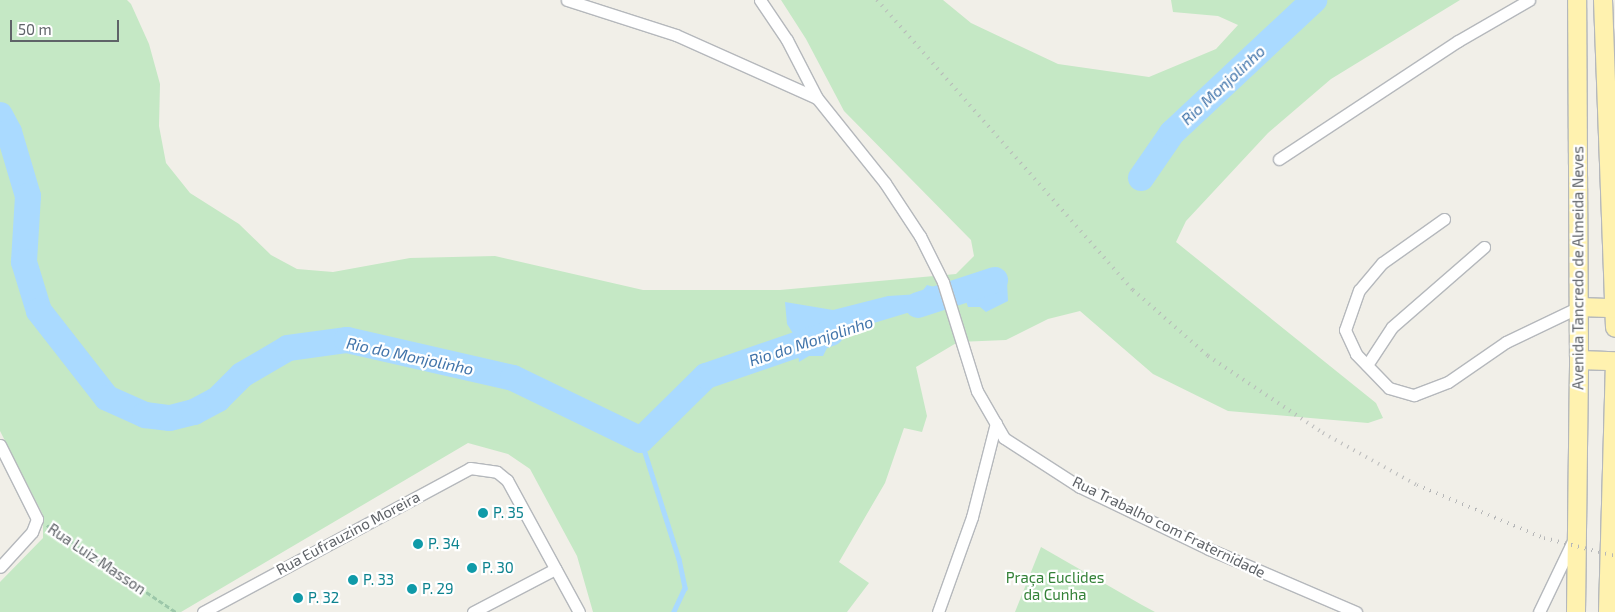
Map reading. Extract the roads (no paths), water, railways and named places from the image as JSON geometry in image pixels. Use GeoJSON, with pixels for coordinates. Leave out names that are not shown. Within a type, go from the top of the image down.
{"type":"FeatureCollection","features":[{"type":"Feature","properties":{"kind":"main road","name":"Avenida Tancredo de Almeida Neves"},"geometry":{"type":"LineString","coordinates":[[1576,0],[1579,307],[1576,612]]}},
{"type":"Feature","properties":{"kind":"main road","name":"Avenida Tancredo de Almeida Neves"},"geometry":{"type":"LineString","coordinates":[[1603,0],[1615,328]]}},
{"type":"Feature","properties":{"kind":"main road"},"geometry":{"type":"LineString","coordinates":[[1579,307],[1615,308]]}},
{"type":"Feature","properties":{"kind":"main road"},"geometry":{"type":"LineString","coordinates":[[1579,360],[1615,361]]}},
{"type":"Feature","properties":{"kind":"main road"},"geometry":{"type":"LineString","coordinates":[[1608,612],[1615,368]]}},
{"type":"Feature","properties":{"kind":"street"},"geometry":{"type":"LineString","coordinates":[[567,0],[676,35],[817,98]]}},
{"type":"Feature","properties":{"kind":"street","name":"Rua Trabalho com Fraternidade"},"geometry":{"type":"LineString","coordinates":[[760,0],[787,40],[817,98],[885,183],[920,236],[943,282],[978,391],[1004,438],[1080,487],[1209,549],[1356,612]]}},
{"type":"Feature","properties":{"kind":"street"},"geometry":{"type":"LineString","coordinates":[[1279,159],[1458,41],[1529,0]]}},
{"type":"Feature","properties":{"kind":"street"},"geometry":{"type":"LineString","coordinates":[[1444,219],[1382,263],[1359,290],[1345,330],[1356,354],[1388,388],[1414,395],[1448,382],[1506,342],[1579,307]]}},
{"type":"Feature","properties":{"kind":"street"},"geometry":{"type":"LineString","coordinates":[[1367,365],[1392,327],[1484,247]]}},
{"type":"Feature","properties":{"kind":"street"},"geometry":{"type":"LineString","coordinates":[[938,612],[972,517],[996,423]]}},
{"type":"Feature","properties":{"kind":"street","name":"Rua Luiz Masson"},"geometry":{"type":"LineString","coordinates":[[0,445],[37,519],[32,532],[0,567]]}},
{"type":"Feature","properties":{"kind":"street","name":"Rua Eufrauzino Moreira"},"geometry":{"type":"LineString","coordinates":[[203,612],[470,468],[497,472],[507,480],[555,570]]}},
{"type":"Feature","properties":{"kind":"street","name":"Avenida Tancredo de Almeida Neves"},"geometry":{"type":"LineString","coordinates":[[1539,612],[1576,535]]}},
{"type":"Feature","properties":{"kind":"street"},"geometry":{"type":"LineString","coordinates":[[473,612],[555,570],[579,612]]}},
{"type":"Feature","properties":{"kind":"street"},"geometry":{"type":"LineString","coordinates":[[1608,574],[1615,605]]}},
{"type":"Feature","properties":{"kind":"water"},"geometry":{"type":"Polygon","coordinates":[[[997,273],[1007,281],[1008,301],[986,312],[980,307],[968,307],[964,295],[976,290],[984,279],[997,273]]]}},
{"type":"Feature","properties":{"kind":"water"},"geometry":{"type":"Polygon","coordinates":[[[927,285],[942,289],[947,303],[933,311],[907,313],[844,332],[836,339],[836,344],[827,348],[823,356],[809,356],[799,362],[796,338],[787,324],[785,302],[833,310],[888,296],[920,294],[927,285]]]}},
{"type":"Feature","properties":{"kind":"waterway","name":"Rio Monjolinho"},"geometry":{"type":"LineString","coordinates":[[1141,178],[1172,133],[1314,0]]}},
{"type":"Feature","properties":{"kind":"waterway","name":"Rio do Monjolinho"},"geometry":{"type":"LineString","coordinates":[[0,115],[9,132],[28,196],[24,262],[39,311],[107,398],[145,415],[170,418],[194,412],[218,399],[242,375],[288,348],[347,340],[513,378],[641,440],[706,376],[831,333]]}},
{"type":"Feature","properties":{"kind":"waterway","name":"Rio do Monjolinho"},"geometry":{"type":"LineString","coordinates":[[918,305],[995,280]]}},
{"type":"Feature","properties":{"kind":"waterway"},"geometry":{"type":"LineString","coordinates":[[641,440],[679,559],[685,588],[674,612]]}},
{"type":"Feature","properties":{"kind":"railway"},"geometry":{"type":"LineString","coordinates":[[877,0],[1133,290],[1208,356],[1323,433],[1417,485],[1544,538],[1615,556]]}},
{"type":"Feature","properties":{"kind":"place","name":"P. 35"},"geometry":{"type":"Point","coordinates":[483,513]}},
{"type":"Feature","properties":{"kind":"place","name":"P. 34"},"geometry":{"type":"Point","coordinates":[418,544]}},
{"type":"Feature","properties":{"kind":"place","name":"P. 30"},"geometry":{"type":"Point","coordinates":[472,568]}},
{"type":"Feature","properties":{"kind":"place","name":"P. 33"},"geometry":{"type":"Point","coordinates":[353,580]}},
{"type":"Feature","properties":{"kind":"place","name":"P. 29"},"geometry":{"type":"Point","coordinates":[412,589]}},
{"type":"Feature","properties":{"kind":"place","name":"P. 32"},"geometry":{"type":"Point","coordinates":[298,598]}},
{"type":"Feature","properties":{"kind":"park label","name":"Praça Euclides da Cunha"},"geometry":{"type":"Point","coordinates":[1055,586]}}]}
